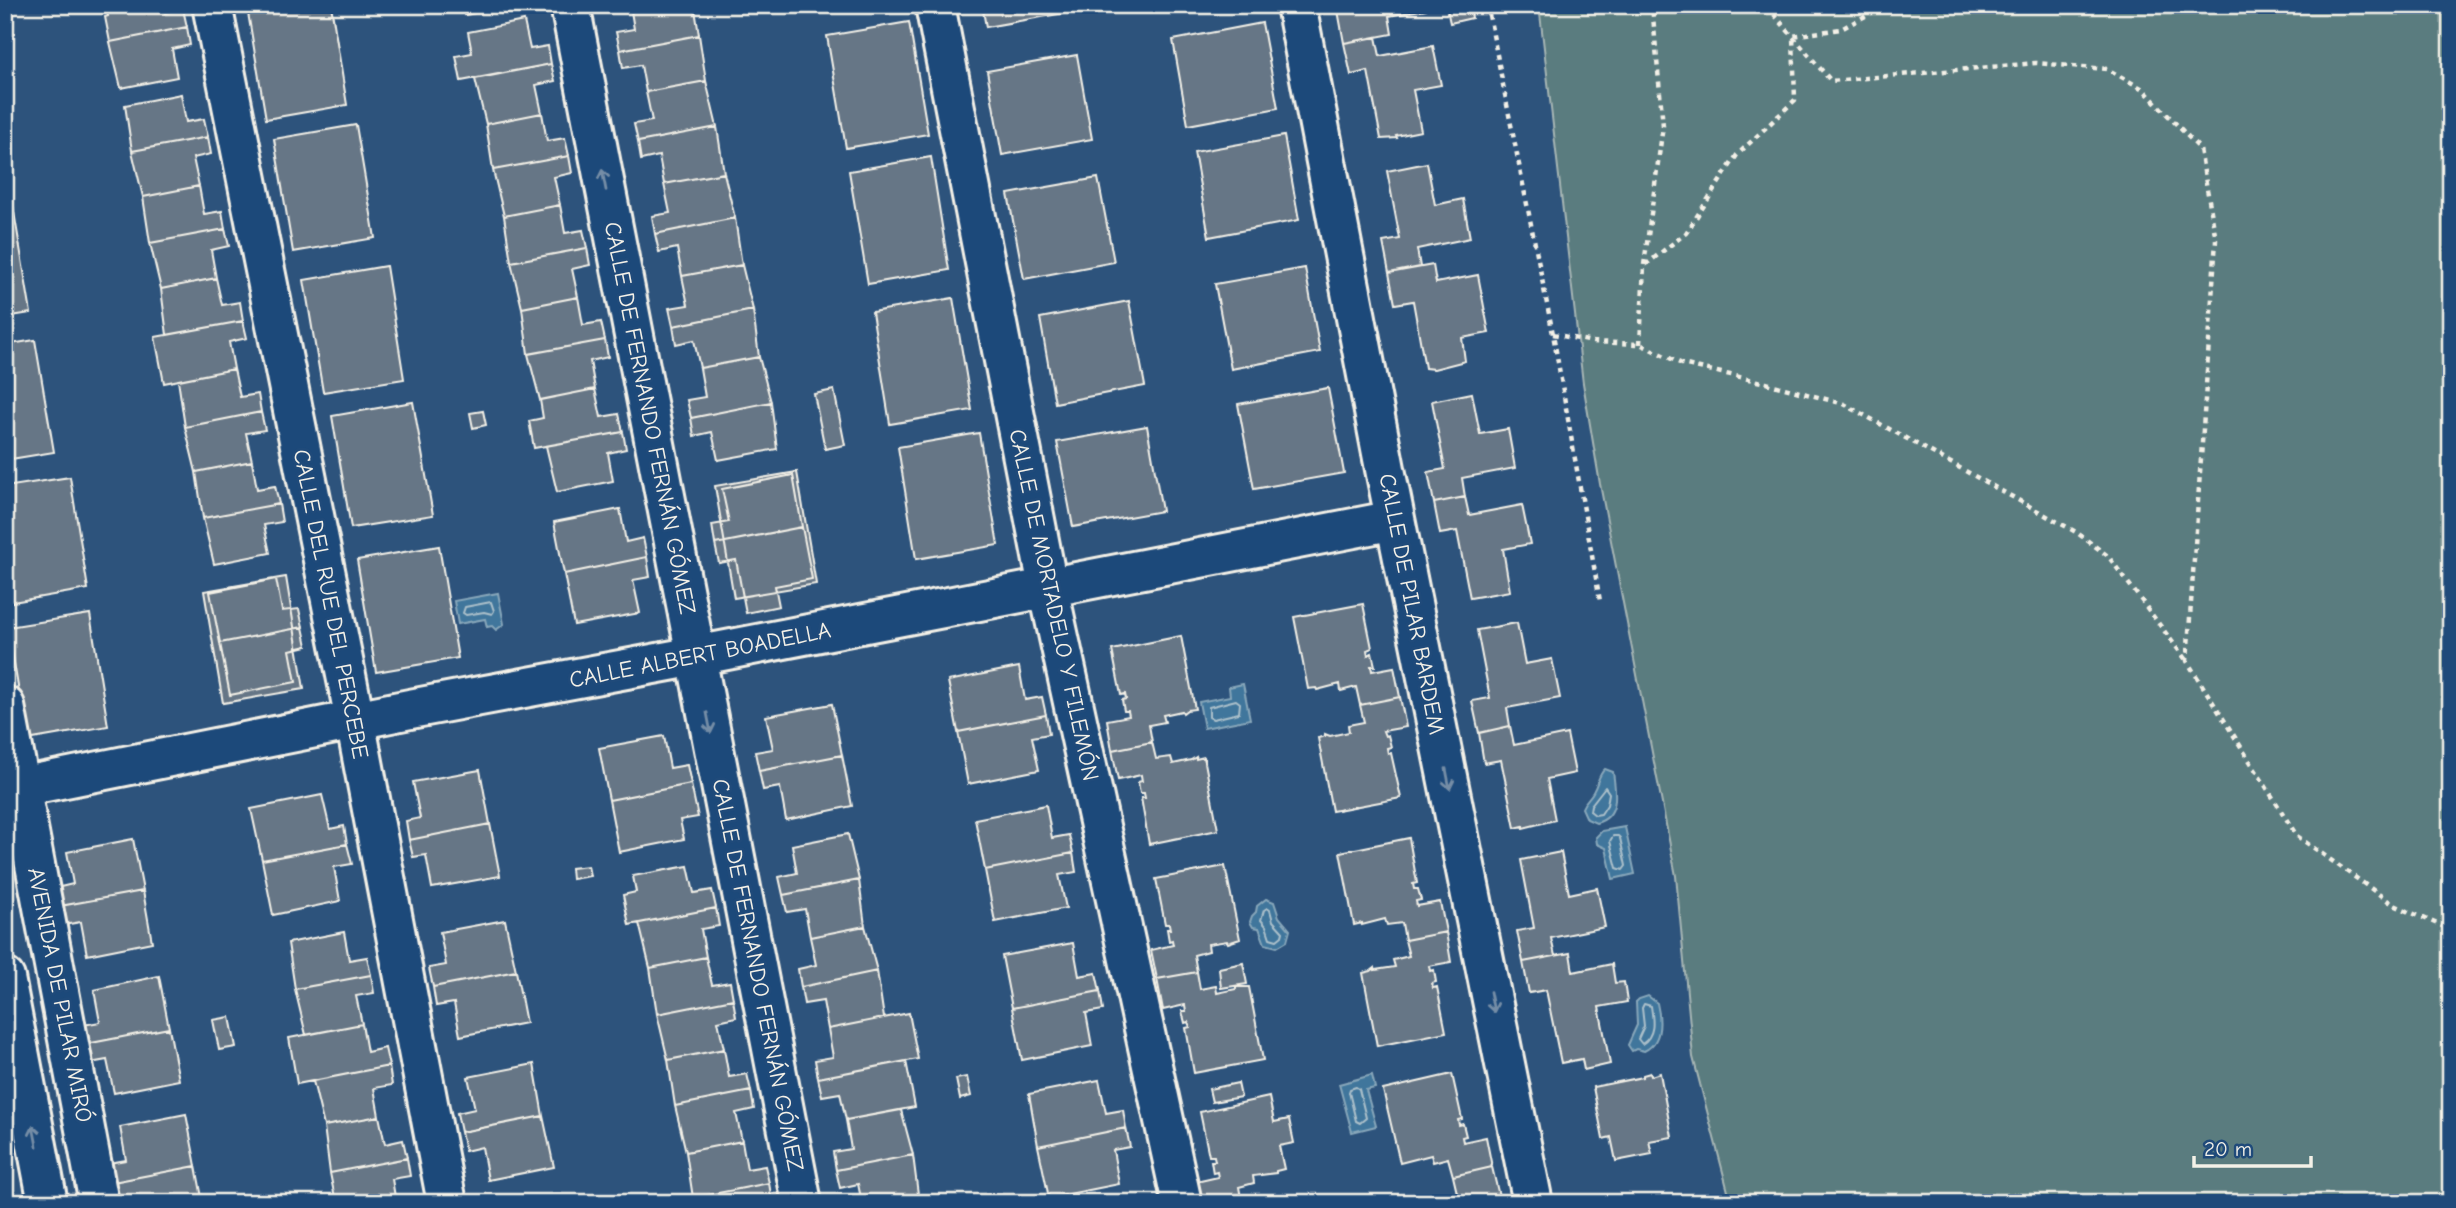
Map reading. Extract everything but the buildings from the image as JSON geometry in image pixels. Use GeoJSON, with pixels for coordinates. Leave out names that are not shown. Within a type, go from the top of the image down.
{"type":"FeatureCollection","features":[{"type":"Feature","properties":{"kind":"street","name":"CALLE DEL RUE DEL PERCEBE"},"geometry":{"type":"LineString","coordinates":[[212,5],[355,720],[447,1203]]}},
{"type":"Feature","properties":{"kind":"street","name":"CALLE DE FERNANDO FERNÁN GÓMEZ"},"geometry":{"type":"LineString","coordinates":[[570,5],[803,1203]]}},
{"type":"Feature","properties":{"kind":"street","name":"CALLE DE MORTADELO Y FILEMÓN"},"geometry":{"type":"LineString","coordinates":[[934,5],[1048,587],[1182,1203]]}},
{"type":"Feature","properties":{"kind":"street","name":"CALLE DE PILAR BARDEM"},"geometry":{"type":"LineString","coordinates":[[1296,5],[1395,520],[1533,1203]]}},
{"type":"Feature","properties":{"kind":"street","name":"CALLE ALBERT BOADELLA"},"geometry":{"type":"LineString","coordinates":[[13,789],[355,720],[1395,520]]}},
{"type":"Feature","properties":{"kind":"street","name":"AVENIDA DE PILAR MIRÓ"},"geometry":{"type":"LineString","coordinates":[[5,706],[13,789],[99,1203]]}},
{"type":"Feature","properties":{"kind":"street"},"geometry":{"type":"LineString","coordinates":[[5,978],[48,1203]]}},
{"type":"Feature","properties":{"kind":"path"},"geometry":{"type":"LineString","coordinates":[[1487,5],[1553,334],[1600,601]]}},
{"type":"Feature","properties":{"kind":"path"},"geometry":{"type":"LineString","coordinates":[[1640,344],[1644,266],[1663,126],[1652,5]]}},
{"type":"Feature","properties":{"kind":"path"},"geometry":{"type":"LineString","coordinates":[[1771,5],[1772,12],[1831,81],[2036,63],[2107,69],[2143,89],[2200,149],[2216,240],[2187,661]]}},
{"type":"Feature","properties":{"kind":"path"},"geometry":{"type":"LineString","coordinates":[[1793,36],[1840,29],[1886,5]]}},
{"type":"Feature","properties":{"kind":"path"},"geometry":{"type":"LineString","coordinates":[[1644,266],[1686,233],[1737,155],[1795,100],[1793,36]]}},
{"type":"Feature","properties":{"kind":"path"},"geometry":{"type":"LineString","coordinates":[[1553,334],[1593,342],[1640,344],[1682,364],[1844,404],[2076,533],[2108,556],[2187,661],[2297,836],[2394,905],[2451,930]]}},
{"type":"Feature","properties":{"kind":"green space"},"geometry":{"type":"Polygon","coordinates":[[[1539,5],[2451,5],[2451,1203],[1731,1203],[1693,1057],[1676,876],[1583,383],[1539,5]]]}},
{"type":"Feature","properties":{"kind":"water"},"geometry":{"type":"Polygon","coordinates":[[[498,593],[504,624],[496,630],[492,626],[487,627],[485,619],[458,624],[454,601],[498,593]]]}},
{"type":"Feature","properties":{"kind":"water"},"geometry":{"type":"Polygon","coordinates":[[[1243,684],[1250,719],[1204,728],[1199,702],[1230,696],[1229,687],[1243,684]]]}},
{"type":"Feature","properties":{"kind":"water"},"geometry":{"type":"Polygon","coordinates":[[[1605,769],[1613,772],[1615,803],[1609,815],[1596,823],[1587,819],[1582,808],[1605,769]]]}},
{"type":"Feature","properties":{"kind":"water"},"geometry":{"type":"Polygon","coordinates":[[[1625,827],[1635,874],[1613,879],[1606,848],[1597,844],[1596,837],[1602,831],[1625,827]]]}},
{"type":"Feature","properties":{"kind":"water"},"geometry":{"type":"Polygon","coordinates":[[[1266,899],[1274,902],[1279,917],[1290,930],[1287,941],[1277,947],[1265,944],[1259,928],[1253,927],[1250,922],[1257,906],[1266,899]]]}},
{"type":"Feature","properties":{"kind":"water"},"geometry":{"type":"Polygon","coordinates":[[[1648,996],[1657,1003],[1660,1023],[1658,1036],[1644,1051],[1632,1051],[1628,1045],[1637,1025],[1636,1002],[1648,996]]]}},
{"type":"Feature","properties":{"kind":"water"},"geometry":{"type":"Polygon","coordinates":[[[1372,1075],[1375,1088],[1366,1090],[1376,1126],[1352,1132],[1339,1084],[1372,1075]]]}}]}
